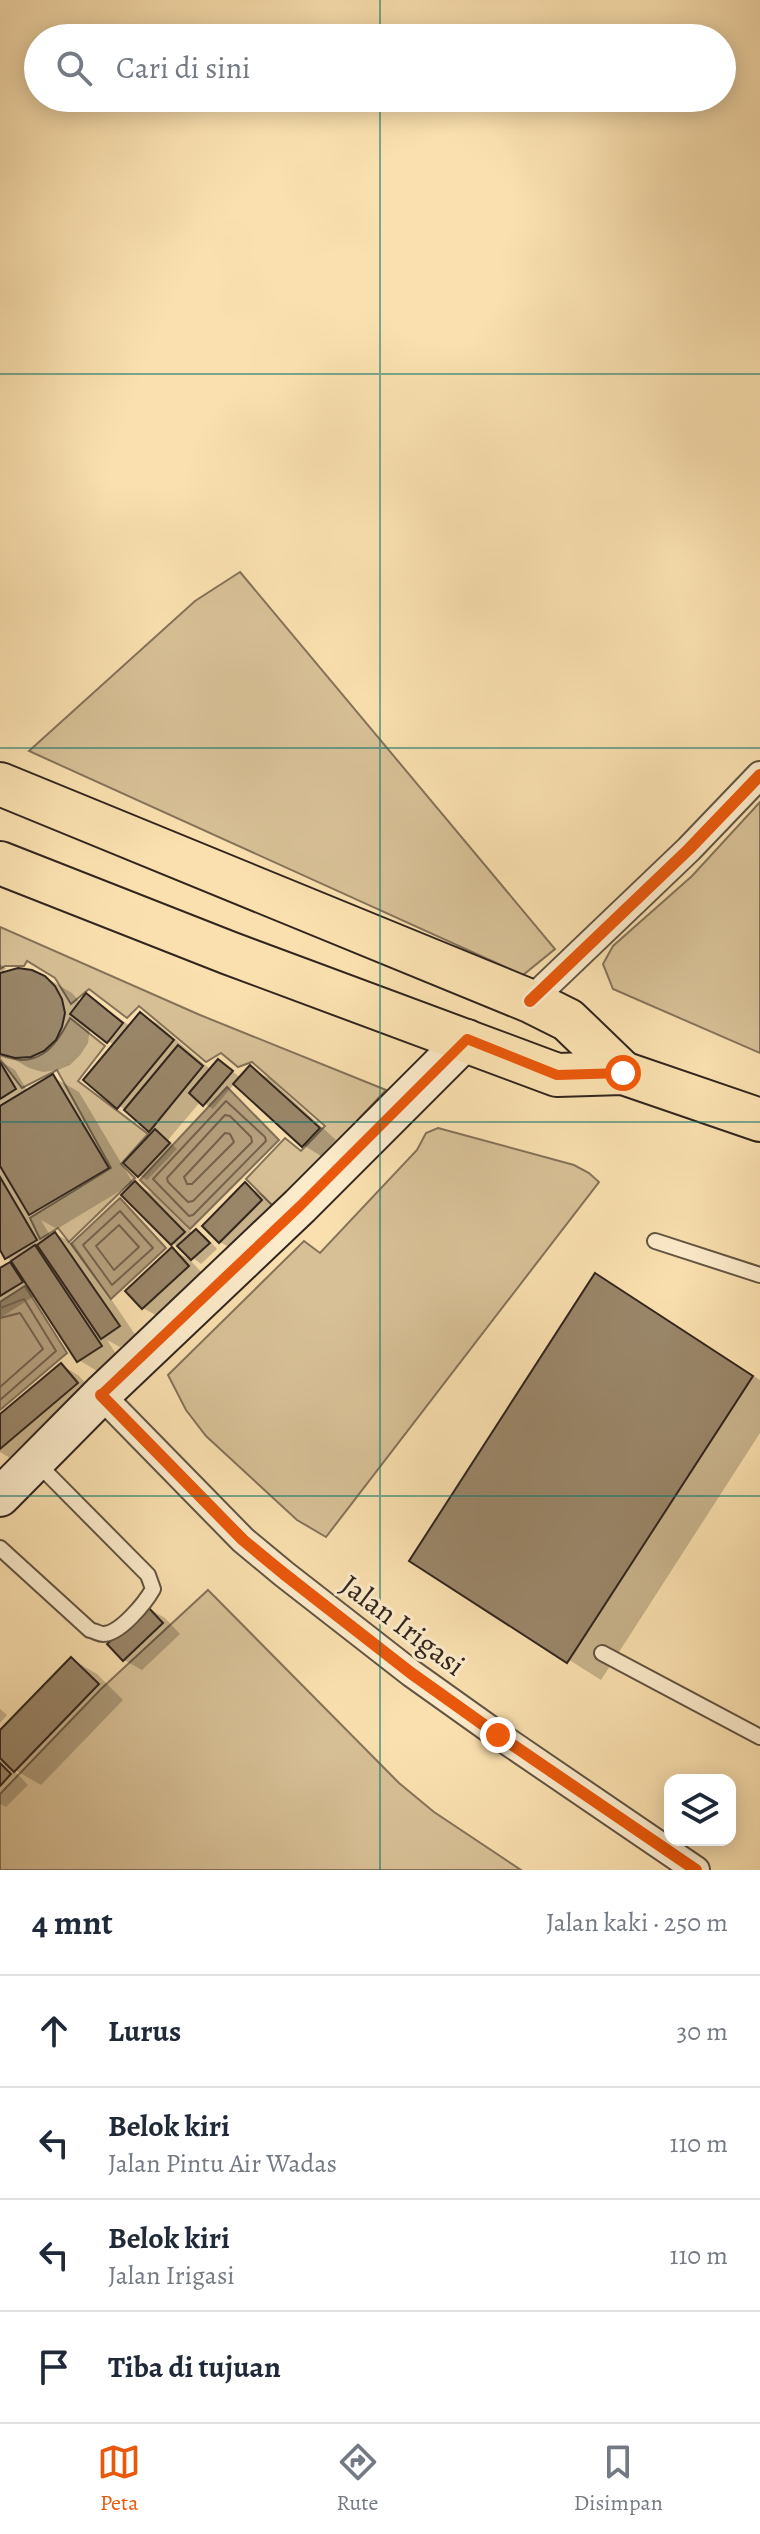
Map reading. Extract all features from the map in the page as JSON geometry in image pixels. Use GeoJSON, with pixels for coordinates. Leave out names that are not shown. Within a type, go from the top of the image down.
{"type":"FeatureCollection","features":[{"type":"Feature","properties":{"kind":"main road"},"geometry":{"type":"LineString","coordinates":[[0,784],[530,1001],[568,1020],[623,1073]]}},
{"type":"Feature","properties":{"kind":"main road"},"geometry":{"type":"LineString","coordinates":[[0,863],[229,953],[557,1075],[623,1073],[760,1120]]}},
{"type":"Feature","properties":{"kind":"main road"},"geometry":{"type":"LineString","coordinates":[[0,1497],[467,1039]]}},
{"type":"Feature","properties":{"kind":"street"},"geometry":{"type":"LineString","coordinates":[[530,1001],[689,849],[760,775]]}},
{"type":"Feature","properties":{"kind":"street","name":"Jalan Irigasi"},"geometry":{"type":"LineString","coordinates":[[101,1395],[243,1540],[284,1574],[411,1673],[696,1870]]}},
{"type":"Feature","properties":{"kind":"lane"},"geometry":{"type":"LineString","coordinates":[[655,1241],[760,1275]]}},
{"type":"Feature","properties":{"kind":"lane"},"geometry":{"type":"LineString","coordinates":[[0,1548],[90,1630],[103,1634],[115,1630],[131,1617],[153,1589],[148,1575],[35,1461]]}},
{"type":"Feature","properties":{"kind":"lane"},"geometry":{"type":"LineString","coordinates":[[602,1653],[760,1737]]}},
{"type":"Feature","properties":{"kind":"shaded area"},"geometry":{"type":"Polygon","coordinates":[[[240,572],[555,949],[523,975],[29,751],[195,601],[240,572]]]}},
{"type":"Feature","properties":{"kind":"shaded area"},"geometry":{"type":"Polygon","coordinates":[[[760,802],[760,1053],[613,989],[603,964],[613,946],[692,876],[760,802]]]}},
{"type":"Feature","properties":{"kind":"shaded area"},"geometry":{"type":"Polygon","coordinates":[[[0,927],[200,1015],[386,1090],[275,1208],[246,1179],[285,1138],[301,1151],[325,1126],[252,1062],[238,1067],[221,1053],[206,1062],[139,1006],[127,1018],[89,989],[71,1004],[55,978],[27,961],[24,966],[0,969],[0,927]]]}},
{"type":"Feature","properties":{"kind":"shaded area"},"geometry":{"type":"Polygon","coordinates":[[[70,1018],[105,1046],[78,1081],[148,1134],[121,1164],[135,1178],[69,1242],[58,1228],[40,1239],[30,1218],[111,1168],[57,1070],[22,1088],[0,1055],[24,1060],[43,1054],[58,1039],[70,1018]]]}},
{"type":"Feature","properties":{"kind":"shaded area"},"geometry":{"type":"Polygon","coordinates":[[[438,1128],[574,1165],[599,1182],[326,1537],[297,1520],[206,1436],[186,1410],[168,1375],[304,1241],[320,1253],[417,1150],[426,1133],[438,1128]]]}},
{"type":"Feature","properties":{"kind":"shaded area"},"geometry":{"type":"Polygon","coordinates":[[[208,1590],[399,1783],[434,1812],[521,1870],[0,1870],[0,1794],[101,1689],[208,1590]]]}},
{"type":"Feature","properties":{"kind":"water"},"geometry":{"type":"Polygon","coordinates":[[[227,1087],[279,1140],[190,1229],[140,1180],[227,1087]]]}},
{"type":"Feature","properties":{"kind":"water"},"geometry":{"type":"Polygon","coordinates":[[[120,1198],[166,1248],[111,1299],[71,1244],[120,1198]]]}},
{"type":"Feature","properties":{"kind":"water"},"geometry":{"type":"Polygon","coordinates":[[[25,1286],[67,1353],[0,1410],[0,1302],[25,1286]]]}},
{"type":"Feature","properties":{"kind":"building"},"geometry":{"type":"Polygon","coordinates":[[[18,968],[45,976],[55,986],[65,1013],[56,1040],[44,1051],[31,1057],[15,1058],[0,1054],[0,973],[18,968]]]}},
{"type":"Feature","properties":{"kind":"building"},"geometry":{"type":"Polygon","coordinates":[[[86,993],[123,1023],[107,1043],[70,1014],[86,993]]]}},
{"type":"Feature","properties":{"kind":"building"},"geometry":{"type":"Polygon","coordinates":[[[140,1012],[174,1040],[117,1109],[83,1080],[140,1012]]]}},
{"type":"Feature","properties":{"kind":"building"},"geometry":{"type":"Polygon","coordinates":[[[178,1045],[203,1066],[149,1132],[124,1110],[178,1045]]]}},
{"type":"Feature","properties":{"kind":"building"},"geometry":{"type":"Polygon","coordinates":[[[218,1059],[233,1071],[203,1106],[189,1093],[218,1059]]]}},
{"type":"Feature","properties":{"kind":"building"},"geometry":{"type":"Polygon","coordinates":[[[0,1062],[16,1089],[0,1099],[0,1062]]]}},
{"type":"Feature","properties":{"kind":"building"},"geometry":{"type":"Polygon","coordinates":[[[250,1065],[320,1128],[302,1147],[233,1084],[250,1065]]]}},
{"type":"Feature","properties":{"kind":"building"},"geometry":{"type":"Polygon","coordinates":[[[53,1074],[109,1168],[29,1215],[0,1166],[0,1106],[53,1074]]]}},
{"type":"Feature","properties":{"kind":"building"},"geometry":{"type":"Polygon","coordinates":[[[155,1129],[170,1143],[138,1177],[123,1163],[155,1129]]]}},
{"type":"Feature","properties":{"kind":"building"},"geometry":{"type":"Polygon","coordinates":[[[0,1177],[37,1240],[5,1259],[0,1250],[0,1177]]]}},
{"type":"Feature","properties":{"kind":"building"},"geometry":{"type":"Polygon","coordinates":[[[135,1181],[185,1232],[171,1245],[121,1195],[135,1181]]]}},
{"type":"Feature","properties":{"kind":"building"},"geometry":{"type":"Polygon","coordinates":[[[245,1182],[262,1200],[219,1243],[202,1226],[245,1182]]]}},
{"type":"Feature","properties":{"kind":"building"},"geometry":{"type":"Polygon","coordinates":[[[196,1229],[210,1243],[191,1260],[177,1246],[196,1229]]]}},
{"type":"Feature","properties":{"kind":"building"},"geometry":{"type":"Polygon","coordinates":[[[55,1232],[120,1326],[101,1339],[37,1245],[55,1232]]]}},
{"type":"Feature","properties":{"kind":"building"},"geometry":{"type":"Polygon","coordinates":[[[35,1245],[102,1346],[77,1362],[11,1261],[35,1245]]]}},
{"type":"Feature","properties":{"kind":"building"},"geometry":{"type":"Polygon","coordinates":[[[172,1247],[189,1266],[142,1309],[125,1291],[172,1247]]]}},
{"type":"Feature","properties":{"kind":"building"},"geometry":{"type":"Polygon","coordinates":[[[10,1262],[23,1282],[0,1296],[0,1268],[10,1262]]]}},
{"type":"Feature","properties":{"kind":"building"},"geometry":{"type":"Polygon","coordinates":[[[595,1273],[753,1376],[567,1663],[409,1561],[595,1273]]]}},
{"type":"Feature","properties":{"kind":"building"},"geometry":{"type":"Polygon","coordinates":[[[61,1363],[78,1383],[0,1449],[0,1414],[61,1363]]]}},
{"type":"Feature","properties":{"kind":"building"},"geometry":{"type":"Polygon","coordinates":[[[147,1606],[163,1623],[123,1661],[107,1644],[147,1606]]]}},
{"type":"Feature","properties":{"kind":"building"},"geometry":{"type":"Polygon","coordinates":[[[71,1657],[99,1684],[14,1772],[0,1758],[0,1730],[71,1657]]]}},
{"type":"Feature","properties":{"kind":"building"},"geometry":{"type":"Polygon","coordinates":[[[0,1763],[11,1774],[0,1786],[0,1763]]]}},
{"type":"Feature","properties":{"kind":"cycle path"},"geometry":{"type":"LineString","coordinates":[[530,1001],[689,849],[760,775]]}},
{"type":"Feature","properties":{"kind":"cycle path"},"geometry":{"type":"LineString","coordinates":[[101,1395],[243,1540],[284,1574],[411,1673],[696,1870]]}},
{"type":"Feature","properties":{"kind":"route"},"geometry":{"type":"LineString","coordinates":[[498,1735],[411,1673],[243,1540],[101,1395],[300,1206],[467,1039],[557,1075],[623,1073]]}}]}
